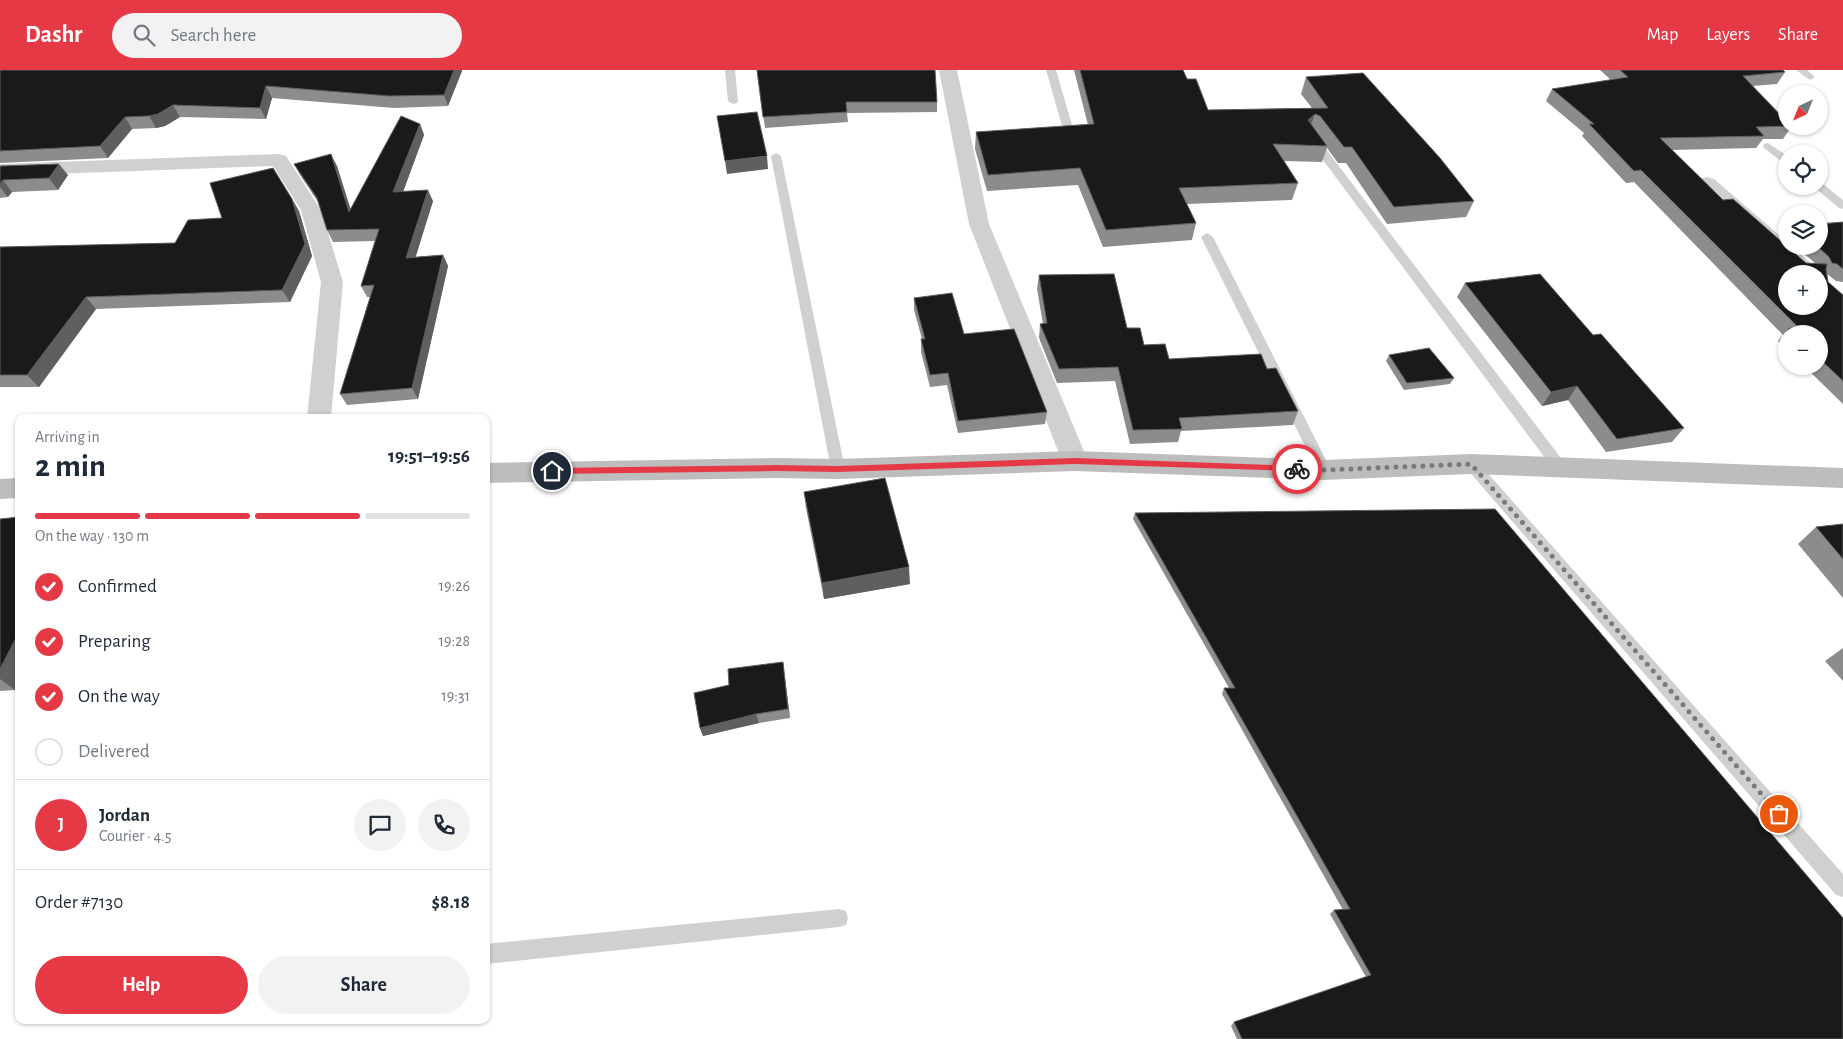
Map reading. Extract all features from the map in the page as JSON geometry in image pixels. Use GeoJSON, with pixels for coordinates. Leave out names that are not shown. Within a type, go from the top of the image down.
{"type":"FeatureCollection","features":[{"type":"Feature","properties":{"kind":"street"},"geometry":{"type":"LineString","coordinates":[[948,70],[967,139],[978,224],[1075,461]]}},
{"type":"Feature","properties":{"kind":"street"},"geometry":{"type":"LineString","coordinates":[[0,170],[279,160],[311,210],[332,282],[319,414]]}},
{"type":"Feature","properties":{"kind":"street"},"geometry":{"type":"LineString","coordinates":[[1707,183],[1801,265]]}},
{"type":"Feature","properties":{"kind":"street"},"geometry":{"type":"LineString","coordinates":[[490,473],[776,468],[838,469],[1075,461],[1324,470],[1471,464],[1843,478]]}},
{"type":"Feature","properties":{"kind":"street"},"geometry":{"type":"LineString","coordinates":[[0,489],[15,488]]}},
{"type":"Feature","properties":{"kind":"lane"},"geometry":{"type":"LineString","coordinates":[[730,70],[733,101]]}},
{"type":"Feature","properties":{"kind":"lane"},"geometry":{"type":"LineString","coordinates":[[1050,70],[1069,132],[1050,134]]}},
{"type":"Feature","properties":{"kind":"lane"},"geometry":{"type":"LineString","coordinates":[[1801,70],[1810,77]]}},
{"type":"Feature","properties":{"kind":"lane"},"geometry":{"type":"LineString","coordinates":[[1309,135],[1559,466]]}},
{"type":"Feature","properties":{"kind":"lane"},"geometry":{"type":"LineString","coordinates":[[1768,146],[1778,154]]}},
{"type":"Feature","properties":{"kind":"lane"},"geometry":{"type":"LineString","coordinates":[[776,156],[838,469]]}},
{"type":"Feature","properties":{"kind":"lane"},"geometry":{"type":"LineString","coordinates":[[1828,194],[1843,206]]}},
{"type":"Feature","properties":{"kind":"lane"},"geometry":{"type":"LineString","coordinates":[[1208,237],[1324,470]]}},
{"type":"Feature","properties":{"kind":"lane"},"geometry":{"type":"LineString","coordinates":[[1471,464],[1843,888]]}},
{"type":"Feature","properties":{"kind":"lane"},"geometry":{"type":"LineString","coordinates":[[490,954],[839,918]]}},
{"type":"Feature","properties":{"kind":"building"},"geometry":{"type":"Polygon","coordinates":[[[0,70],[454,70],[444,95],[389,96],[266,86],[260,108],[173,105],[158,114],[125,117],[100,146],[0,151],[0,70]]]}},
{"type":"Feature","properties":{"kind":"building"},"geometry":{"type":"Polygon","coordinates":[[[757,70],[935,70],[937,102],[846,102],[847,112],[763,117],[757,70]]]}},
{"type":"Feature","properties":{"kind":"building"},"geometry":{"type":"Polygon","coordinates":[[[1080,70],[1183,70],[1187,79],[1196,79],[1208,110],[1328,108],[1306,77],[1363,73],[1440,158],[1474,201],[1394,207],[1352,147],[1344,147],[1320,116],[1315,114],[1308,120],[1327,146],[1273,144],[1298,183],[1179,188],[1196,223],[1106,230],[1080,168],[988,175],[976,132],[1094,124],[1080,70]]]}},
{"type":"Feature","properties":{"kind":"building"},"geometry":{"type":"Polygon","coordinates":[[[1620,70],[1783,70],[1785,72],[1743,76],[1778,113],[1778,126],[1756,127],[1764,136],[1660,138],[1723,200],[1733,199],[1778,238],[1778,255],[1797,255],[1806,263],[1827,265],[1778,265],[1778,307],[1641,170],[1634,171],[1589,124],[1594,124],[1552,89],[1628,77],[1620,70]]]}},
{"type":"Feature","properties":{"kind":"building"},"geometry":{"type":"Polygon","coordinates":[[[757,112],[767,156],[725,161],[717,116],[757,112]]]}},
{"type":"Feature","properties":{"kind":"building"},"geometry":{"type":"Polygon","coordinates":[[[401,116],[420,124],[393,192],[428,190],[406,258],[443,255],[412,388],[340,394],[374,285],[361,286],[379,229],[327,230],[317,198],[294,164],[331,154],[349,212],[401,116]]]}},
{"type":"Feature","properties":{"kind":"building"},"geometry":{"type":"Polygon","coordinates":[[[59,164],[49,178],[3,180],[0,184],[0,166],[59,164]]]}},
{"type":"Feature","properties":{"kind":"building"},"geometry":{"type":"Polygon","coordinates":[[[273,168],[292,199],[305,244],[282,290],[86,297],[27,375],[0,375],[0,247],[175,243],[188,220],[222,218],[210,183],[273,168]]]}},
{"type":"Feature","properties":{"kind":"building"},"geometry":{"type":"Polygon","coordinates":[[[1843,222],[1843,269],[1837,264],[1832,263],[1827,255],[1828,223],[1843,222]]]}},
{"type":"Feature","properties":{"kind":"building"},"geometry":{"type":"Polygon","coordinates":[[[1114,274],[1127,328],[1140,328],[1144,345],[1165,344],[1169,359],[1261,354],[1267,369],[1276,368],[1298,411],[1179,418],[1182,429],[1133,430],[1118,367],[1059,369],[1040,324],[1047,323],[1039,275],[1114,274]]]}},
{"type":"Feature","properties":{"kind":"building"},"geometry":{"type":"Polygon","coordinates":[[[1540,274],[1593,335],[1601,334],[1684,428],[1617,439],[1577,386],[1551,392],[1465,283],[1540,274]]]}},
{"type":"Feature","properties":{"kind":"building"},"geometry":{"type":"Polygon","coordinates":[[[1828,282],[1843,295],[1843,381],[1828,367],[1828,325],[1796,325],[1786,315],[1828,315],[1828,282]]]}},
{"type":"Feature","properties":{"kind":"building"},"geometry":{"type":"Polygon","coordinates":[[[952,293],[964,334],[1014,329],[1047,412],[958,421],[948,373],[930,375],[921,339],[925,339],[914,298],[952,293]]]}},
{"type":"Feature","properties":{"kind":"building"},"geometry":{"type":"Polygon","coordinates":[[[1429,348],[1454,378],[1407,383],[1389,355],[1429,348]]]}},
{"type":"Feature","properties":{"kind":"building"},"geometry":{"type":"Polygon","coordinates":[[[885,478],[909,567],[822,583],[804,492],[885,478]]]}},
{"type":"Feature","properties":{"kind":"building"},"geometry":{"type":"Polygon","coordinates":[[[1495,509],[1843,918],[1843,1039],[1242,1039],[1234,1022],[1371,975],[1334,910],[1350,909],[1224,688],[1235,688],[1135,513],[1495,509]]]}},
{"type":"Feature","properties":{"kind":"building"},"geometry":{"type":"Polygon","coordinates":[[[15,517],[15,640],[0,669],[0,519],[15,517]]]}},
{"type":"Feature","properties":{"kind":"building"},"geometry":{"type":"Polygon","coordinates":[[[1843,524],[1843,559],[1816,527],[1843,524]]]}},
{"type":"Feature","properties":{"kind":"building"},"geometry":{"type":"Polygon","coordinates":[[[783,662],[788,709],[756,714],[700,728],[694,693],[729,685],[728,669],[783,662]]]}},
{"type":"Feature","properties":{"kind":"way so far"},"geometry":{"type":"LineString","coordinates":[[1297,469],[1324,470],[1471,464],[1779,814]]}},
{"type":"Feature","properties":{"kind":"route"},"geometry":{"type":"LineString","coordinates":[[552,471],[838,469],[1075,461],[1297,469]]}}]}
